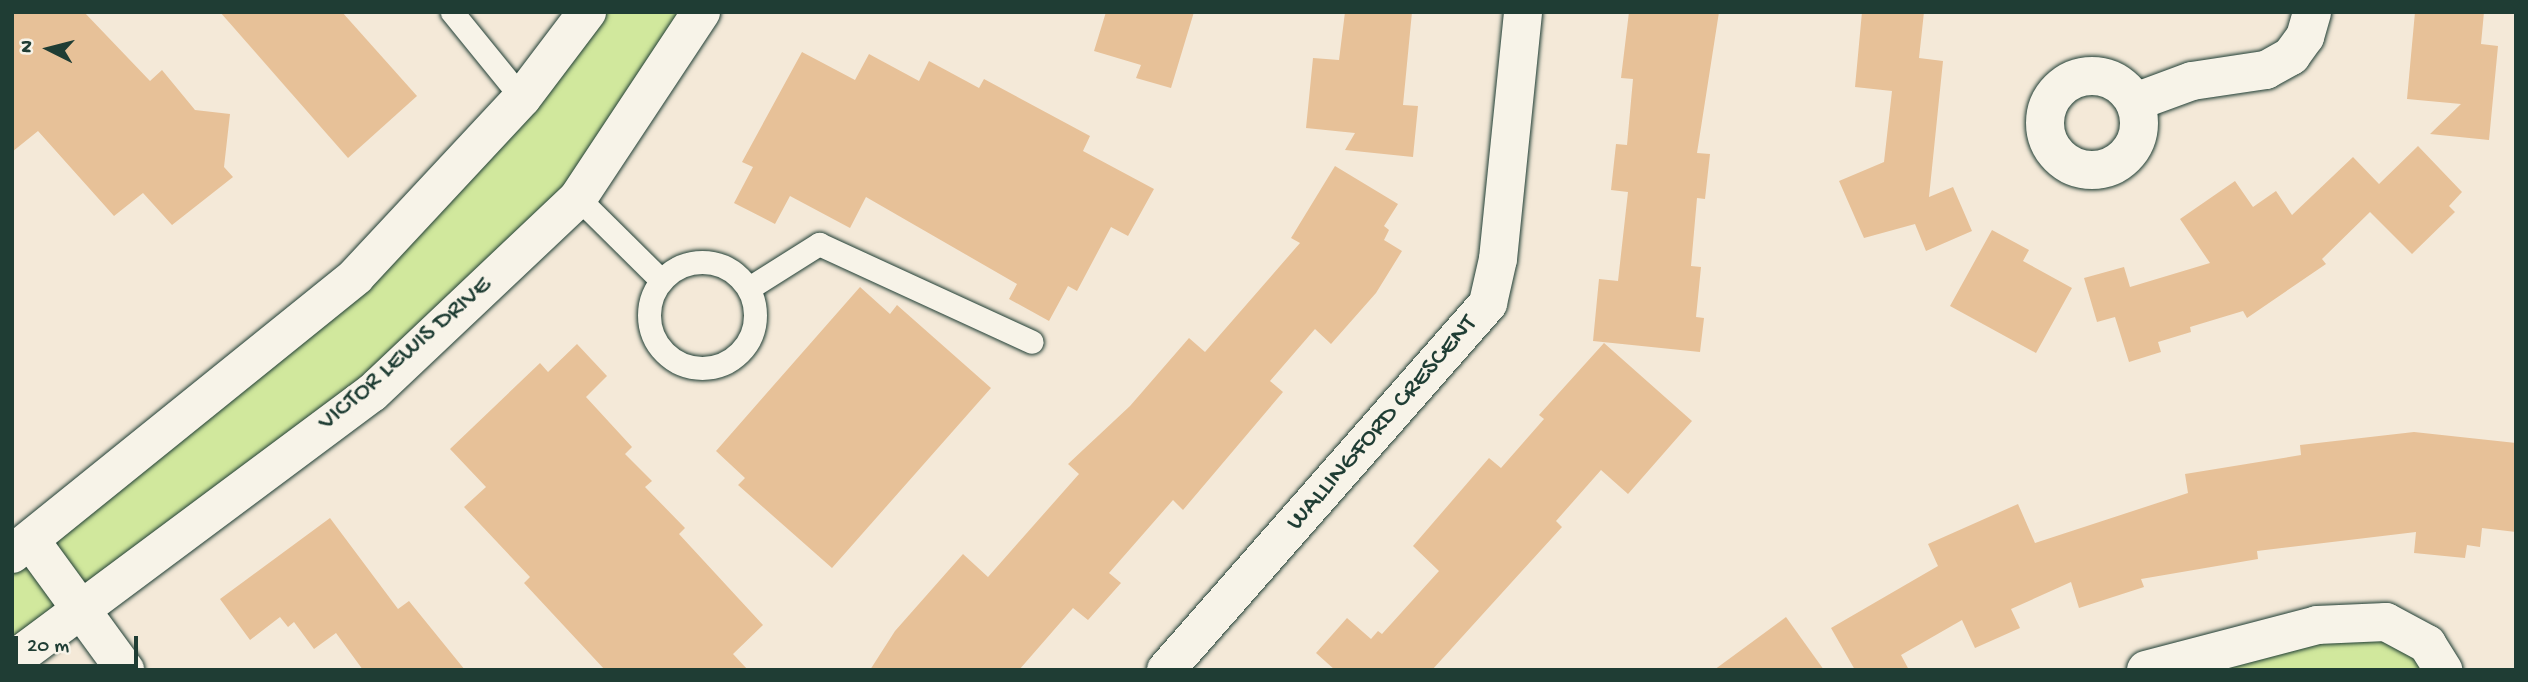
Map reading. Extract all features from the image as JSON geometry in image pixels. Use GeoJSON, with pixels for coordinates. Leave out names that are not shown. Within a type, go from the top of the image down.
{"type":"FeatureCollection","features":[{"type":"Feature","properties":{"kind":"street"},"geometry":{"type":"LineString","coordinates":[[125,670],[83,609],[21,547],[356,276],[522,98],[587,12]]}},
{"type":"Feature","properties":{"kind":"street","name":"VICTOR LEWIS DRIVE"},"geometry":{"type":"LineString","coordinates":[[12,662],[372,393],[578,198],[701,12]]}},
{"type":"Feature","properties":{"kind":"street","name":"WALLINGFORD CRESCENT"},"geometry":{"type":"LineString","coordinates":[[1166,670],[1488,303],[1498,259],[1523,12]]}},
{"type":"Feature","properties":{"kind":"street"},"geometry":{"type":"LineString","coordinates":[[2135,102],[2192,81],[2266,69],[2291,56],[2305,37],[2312,12]]}},
{"type":"Feature","properties":{"kind":"street"},"geometry":{"type":"LineString","coordinates":[[2146,670],[2317,625],[2386,622],[2427,644],[2442,670]]}},
{"type":"Feature","properties":{"kind":"lane"},"geometry":{"type":"LineString","coordinates":[[452,12],[522,98]]}},
{"type":"Feature","properties":{"kind":"lane"},"geometry":{"type":"LineString","coordinates":[[578,198],[661,280]]}},
{"type":"Feature","properties":{"kind":"lane"},"geometry":{"type":"LineString","coordinates":[[749,288],[819,244],[1032,342]]}},
{"type":"Feature","properties":{"kind":"lane"},"geometry":{"type":"LineString","coordinates":[[693,261],[711,262],[737,274],[749,288],[754,329],[747,345],[716,367],[698,368],[672,359],[653,338],[648,320],[661,280],[693,261]]}},
{"type":"Feature","properties":{"kind":"green space"},"geometry":{"type":"Polygon","coordinates":[[[587,12],[701,12],[578,198],[372,393],[12,661],[12,554],[291,330],[587,12]]]}},
{"type":"Feature","properties":{"kind":"green space"},"geometry":{"type":"Polygon","coordinates":[[[2386,622],[2443,670],[2146,670],[2386,622]]]}},
{"type":"Feature","properties":{"kind":"building"},"geometry":{"type":"Polygon","coordinates":[[[12,12],[84,12],[150,81],[162,70],[195,110],[230,114],[224,167],[233,177],[172,225],[143,193],[114,216],[38,131],[12,152],[12,12]]]}},
{"type":"Feature","properties":{"kind":"building"},"geometry":{"type":"Polygon","coordinates":[[[220,12],[342,12],[417,96],[348,158],[220,12]]]}},
{"type":"Feature","properties":{"kind":"building"},"geometry":{"type":"Polygon","coordinates":[[[1106,12],[1194,12],[1171,88],[1136,78],[1141,65],[1094,51],[1106,12]]]}},
{"type":"Feature","properties":{"kind":"building"},"geometry":{"type":"Polygon","coordinates":[[[1345,12],[1412,12],[1403,105],[1418,106],[1413,157],[1345,150],[1355,133],[1306,128],[1313,58],[1339,60],[1345,12]]]}},
{"type":"Feature","properties":{"kind":"building"},"geometry":{"type":"Polygon","coordinates":[[[1629,12],[1719,12],[1697,153],[1710,154],[1705,199],[1697,198],[1691,266],[1701,267],[1696,317],[1704,318],[1700,352],[1593,341],[1599,279],[1618,281],[1628,192],[1611,190],[1616,144],[1627,145],[1633,79],[1621,78],[1629,12]]]}},
{"type":"Feature","properties":{"kind":"building"},"geometry":{"type":"Polygon","coordinates":[[[1862,12],[1924,12],[1919,58],[1943,61],[1929,197],[1953,187],[1972,231],[1926,251],[1915,224],[1864,238],[1839,181],[1884,162],[1892,91],[1855,87],[1862,12]]]}},
{"type":"Feature","properties":{"kind":"building"},"geometry":{"type":"Polygon","coordinates":[[[2415,12],[2484,12],[2481,44],[2498,46],[2489,140],[2430,134],[2461,104],[2407,99],[2415,12]]]}},
{"type":"Feature","properties":{"kind":"building"},"geometry":{"type":"Polygon","coordinates":[[[802,52],[855,80],[869,54],[919,81],[929,61],[979,88],[984,79],[1090,136],[1083,151],[1154,189],[1128,236],[1111,227],[1077,291],[1068,286],[1049,321],[1009,299],[1017,284],[866,197],[850,228],[790,196],[775,224],[734,203],[753,167],[742,162],[802,52]]]}},
{"type":"Feature","properties":{"kind":"building"},"geometry":{"type":"Polygon","coordinates":[[[2418,146],[2462,192],[2449,206],[2455,212],[2412,254],[2370,212],[2322,259],[2326,264],[2247,318],[2243,311],[2190,327],[2191,332],[2158,342],[2161,352],[2129,362],[2115,317],[2097,322],[2084,278],[2124,267],[2130,287],[2210,263],[2180,219],[2235,181],[2253,207],[2276,191],[2292,215],[2353,157],[2379,184],[2418,146]]]}},
{"type":"Feature","properties":{"kind":"building"},"geometry":{"type":"Polygon","coordinates":[[[1335,166],[1398,204],[1384,226],[1389,230],[1384,240],[1402,251],[1376,293],[1331,344],[1315,329],[1270,381],[1283,392],[1183,510],[1173,500],[1109,573],[1121,583],[1088,620],[1073,608],[1019,670],[870,670],[895,631],[963,554],[988,577],[1079,474],[1068,464],[1130,406],[1189,338],[1205,352],[1300,243],[1291,238],[1335,166]]]}},
{"type":"Feature","properties":{"kind":"building"},"geometry":{"type":"Polygon","coordinates":[[[1992,230],[2029,250],[2023,261],[2072,288],[2036,353],[1950,306],[1992,230]]]}},
{"type":"Feature","properties":{"kind":"building"},"geometry":{"type":"Polygon","coordinates":[[[860,287],[890,314],[897,305],[991,388],[832,568],[738,485],[745,478],[716,451],[860,287]]]}},
{"type":"Feature","properties":{"kind":"building"},"geometry":{"type":"Polygon","coordinates":[[[1604,343],[1692,421],[1628,494],[1601,470],[1556,521],[1562,527],[1432,670],[1335,670],[1316,653],[1347,618],[1371,639],[1378,631],[1382,634],[1439,571],[1413,546],[1489,458],[1501,468],[1544,419],[1539,415],[1604,343]]]}},
{"type":"Feature","properties":{"kind":"building"},"geometry":{"type":"Polygon","coordinates":[[[577,344],[607,376],[586,397],[632,447],[625,454],[652,481],[645,487],[685,528],[679,534],[763,625],[733,654],[748,670],[605,670],[524,583],[530,577],[464,507],[486,487],[450,449],[540,363],[548,372],[577,344]]]}},
{"type":"Feature","properties":{"kind":"building"},"geometry":{"type":"Polygon","coordinates":[[[2414,432],[2516,443],[2516,532],[2482,528],[2480,547],[2467,545],[2465,558],[2414,553],[2416,532],[2257,551],[2258,559],[2141,579],[2144,587],[2079,608],[2071,582],[2011,609],[2020,628],[1975,648],[1962,620],[1901,655],[1909,670],[1855,670],[1831,628],[1938,566],[1928,544],[2018,504],[2035,543],[2188,493],[2185,474],[2301,455],[2300,445],[2414,432]]]}},
{"type":"Feature","properties":{"kind":"building"},"geometry":{"type":"Polygon","coordinates":[[[330,518],[398,609],[409,601],[465,670],[363,670],[336,633],[314,649],[294,622],[288,627],[280,617],[250,640],[220,599],[330,518]]]}},
{"type":"Feature","properties":{"kind":"building"},"geometry":{"type":"Polygon","coordinates":[[[1786,617],[1824,670],[1714,670],[1786,617]]]}}]}
